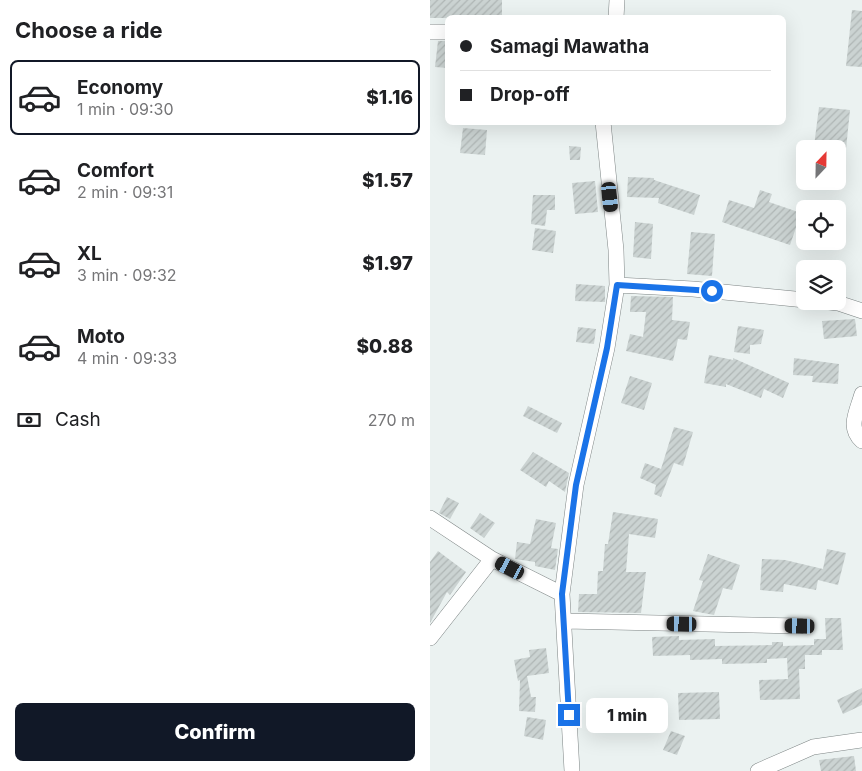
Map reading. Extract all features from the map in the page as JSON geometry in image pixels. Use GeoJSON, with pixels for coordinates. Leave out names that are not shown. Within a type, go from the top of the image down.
{"type":"FeatureCollection","features":[{"type":"Feature","properties":{"kind":"street"},"geometry":{"type":"LineString","coordinates":[[616,15],[617,0]]}},
{"type":"Feature","properties":{"kind":"street"},"geometry":{"type":"LineString","coordinates":[[430,32],[445,32]]}},
{"type":"Feature","properties":{"kind":"street"},"geometry":{"type":"LineString","coordinates":[[572,771],[562,594],[576,485],[607,348],[617,285],[616,250],[603,125]]}},
{"type":"Feature","properties":{"kind":"street"},"geometry":{"type":"LineString","coordinates":[[617,285],[693,289],[796,299]]}},
{"type":"Feature","properties":{"kind":"street"},"geometry":{"type":"LineString","coordinates":[[846,306],[862,311]]}},
{"type":"Feature","properties":{"kind":"street"},"geometry":{"type":"LineString","coordinates":[[862,394],[853,427],[854,433],[862,441]]}},
{"type":"Feature","properties":{"kind":"street"},"geometry":{"type":"LineString","coordinates":[[430,518],[492,559],[562,594]]}},
{"type":"Feature","properties":{"kind":"street"},"geometry":{"type":"LineString","coordinates":[[430,638],[492,559]]}},
{"type":"Feature","properties":{"kind":"street"},"geometry":{"type":"LineString","coordinates":[[564,621],[800,626]]}},
{"type":"Feature","properties":{"kind":"street"},"geometry":{"type":"LineString","coordinates":[[758,771],[813,747],[862,740]]}},
{"type":"Feature","properties":{"kind":"building"},"geometry":{"type":"Polygon","coordinates":[[[430,0],[502,0],[502,15],[445,15],[445,18],[430,18],[430,0]]]}},
{"type":"Feature","properties":{"kind":"building"},"geometry":{"type":"Polygon","coordinates":[[[852,10],[862,11],[862,67],[846,66],[852,10]]]}},
{"type":"Feature","properties":{"kind":"building"},"geometry":{"type":"Polygon","coordinates":[[[438,41],[445,41],[445,68],[435,67],[438,41]]]}},
{"type":"Feature","properties":{"kind":"building"},"geometry":{"type":"Polygon","coordinates":[[[819,107],[850,110],[846,149],[846,140],[815,140],[819,107]]]}},
{"type":"Feature","properties":{"kind":"building"},"geometry":{"type":"Polygon","coordinates":[[[463,128],[487,130],[485,155],[460,153],[463,128]]]}},
{"type":"Feature","properties":{"kind":"building"},"geometry":{"type":"Polygon","coordinates":[[[569,146],[581,147],[580,160],[570,160],[569,146]]]}},
{"type":"Feature","properties":{"kind":"building"},"geometry":{"type":"Polygon","coordinates":[[[628,177],[654,178],[654,180],[700,195],[694,215],[658,203],[659,198],[627,197],[628,177]]]}},
{"type":"Feature","properties":{"kind":"building"},"geometry":{"type":"Polygon","coordinates":[[[595,181],[598,212],[575,214],[572,183],[595,181]]]}},
{"type":"Feature","properties":{"kind":"building"},"geometry":{"type":"Polygon","coordinates":[[[760,190],[772,194],[769,202],[796,211],[796,228],[790,245],[722,222],[729,200],[754,208],[760,190]]]}},
{"type":"Feature","properties":{"kind":"building"},"geometry":{"type":"Polygon","coordinates":[[[533,195],[555,195],[555,210],[547,210],[545,226],[531,224],[533,195]]]}},
{"type":"Feature","properties":{"kind":"building"},"geometry":{"type":"Polygon","coordinates":[[[635,222],[653,224],[651,259],[633,257],[635,222]]]}},
{"type":"Feature","properties":{"kind":"building"},"geometry":{"type":"Polygon","coordinates":[[[535,228],[556,231],[553,253],[532,250],[535,228]]]}},
{"type":"Feature","properties":{"kind":"building"},"geometry":{"type":"Polygon","coordinates":[[[691,232],[715,234],[712,276],[687,274],[691,232]]]}},
{"type":"Feature","properties":{"kind":"building"},"geometry":{"type":"Polygon","coordinates":[[[576,284],[605,286],[605,302],[575,301],[576,284]]]}},
{"type":"Feature","properties":{"kind":"building"},"geometry":{"type":"Polygon","coordinates":[[[631,296],[673,297],[672,320],[690,322],[687,340],[678,339],[673,361],[626,351],[630,334],[643,337],[646,312],[630,312],[631,296]]]}},
{"type":"Feature","properties":{"kind":"building"},"geometry":{"type":"Polygon","coordinates":[[[855,319],[857,336],[824,339],[822,321],[855,319]]]}},
{"type":"Feature","properties":{"kind":"building"},"geometry":{"type":"Polygon","coordinates":[[[738,326],[764,330],[761,344],[750,345],[750,354],[734,352],[738,326]]]}},
{"type":"Feature","properties":{"kind":"building"},"geometry":{"type":"Polygon","coordinates":[[[578,327],[596,329],[594,344],[576,342],[578,327]]]}},
{"type":"Feature","properties":{"kind":"building"},"geometry":{"type":"Polygon","coordinates":[[[709,355],[733,360],[733,358],[789,383],[783,398],[764,389],[761,398],[726,384],[726,387],[704,383],[709,355]]]}},
{"type":"Feature","properties":{"kind":"building"},"geometry":{"type":"Polygon","coordinates":[[[794,358],[839,364],[838,384],[812,382],[813,376],[793,375],[794,358]]]}},
{"type":"Feature","properties":{"kind":"building"},"geometry":{"type":"Polygon","coordinates":[[[630,376],[652,383],[644,410],[621,403],[630,376]]]}},
{"type":"Feature","properties":{"kind":"building"},"geometry":{"type":"Polygon","coordinates":[[[528,406],[562,423],[557,433],[523,416],[528,406]]]}},
{"type":"Feature","properties":{"kind":"building"},"geometry":{"type":"Polygon","coordinates":[[[674,427],[693,432],[683,466],[674,463],[661,497],[654,494],[656,485],[640,478],[645,463],[661,469],[674,427]]]}},
{"type":"Feature","properties":{"kind":"building"},"geometry":{"type":"Polygon","coordinates":[[[533,452],[569,473],[565,492],[549,481],[546,487],[520,470],[533,452]]]}},
{"type":"Feature","properties":{"kind":"building"},"geometry":{"type":"Polygon","coordinates":[[[447,497],[459,503],[450,519],[439,513],[447,497]]]}},
{"type":"Feature","properties":{"kind":"building"},"geometry":{"type":"Polygon","coordinates":[[[613,512],[658,519],[655,538],[629,534],[626,572],[646,572],[641,613],[578,612],[579,594],[597,594],[598,571],[603,571],[605,544],[608,544],[613,512]]]}},
{"type":"Feature","properties":{"kind":"building"},"geometry":{"type":"Polygon","coordinates":[[[480,513],[495,523],[484,538],[470,528],[480,513]]]}},
{"type":"Feature","properties":{"kind":"building"},"geometry":{"type":"Polygon","coordinates":[[[536,519],[556,523],[551,548],[558,549],[555,570],[535,566],[535,562],[515,559],[517,542],[530,544],[536,519]]]}},
{"type":"Feature","properties":{"kind":"building"},"geometry":{"type":"Polygon","coordinates":[[[827,549],[846,553],[838,585],[818,580],[816,590],[784,584],[783,592],[760,590],[762,559],[785,560],[823,569],[827,549]]]}},
{"type":"Feature","properties":{"kind":"building"},"geometry":{"type":"Polygon","coordinates":[[[438,551],[466,572],[450,595],[447,592],[430,623],[430,562],[438,551]]]}},
{"type":"Feature","properties":{"kind":"building"},"geometry":{"type":"Polygon","coordinates":[[[708,554],[740,565],[732,590],[723,588],[714,615],[693,611],[703,581],[699,580],[708,554]]]}},
{"type":"Feature","properties":{"kind":"building"},"geometry":{"type":"Polygon","coordinates":[[[825,618],[841,618],[843,650],[822,650],[822,655],[805,655],[805,669],[799,669],[800,699],[760,700],[759,680],[788,679],[787,658],[767,659],[767,663],[722,664],[722,659],[690,660],[690,655],[653,656],[652,637],[679,636],[679,640],[715,639],[715,646],[772,645],[772,642],[783,642],[783,646],[814,645],[814,639],[826,639],[825,618]]]}},
{"type":"Feature","properties":{"kind":"building"},"geometry":{"type":"Polygon","coordinates":[[[546,648],[549,673],[527,676],[531,697],[536,697],[535,712],[519,711],[520,680],[518,681],[514,660],[530,657],[529,650],[546,648]]]}},
{"type":"Feature","properties":{"kind":"building"},"geometry":{"type":"Polygon","coordinates":[[[862,688],[862,705],[843,714],[837,700],[862,688]]]}},
{"type":"Feature","properties":{"kind":"building"},"geometry":{"type":"Polygon","coordinates":[[[719,692],[720,719],[679,720],[678,693],[719,692]]]}},
{"type":"Feature","properties":{"kind":"building"},"geometry":{"type":"Polygon","coordinates":[[[527,717],[546,720],[543,740],[524,736],[527,717]]]}},
{"type":"Feature","properties":{"kind":"building"},"geometry":{"type":"Polygon","coordinates":[[[671,731],[685,736],[677,755],[663,750],[671,731]]]}},
{"type":"Feature","properties":{"kind":"building"},"geometry":{"type":"Polygon","coordinates":[[[854,756],[856,771],[821,771],[819,760],[854,756]]]}},
{"type":"Feature","properties":{"kind":"route"},"geometry":{"type":"LineString","coordinates":[[569,715],[562,594],[576,485],[607,348],[617,285],[712,291]]}}]}
